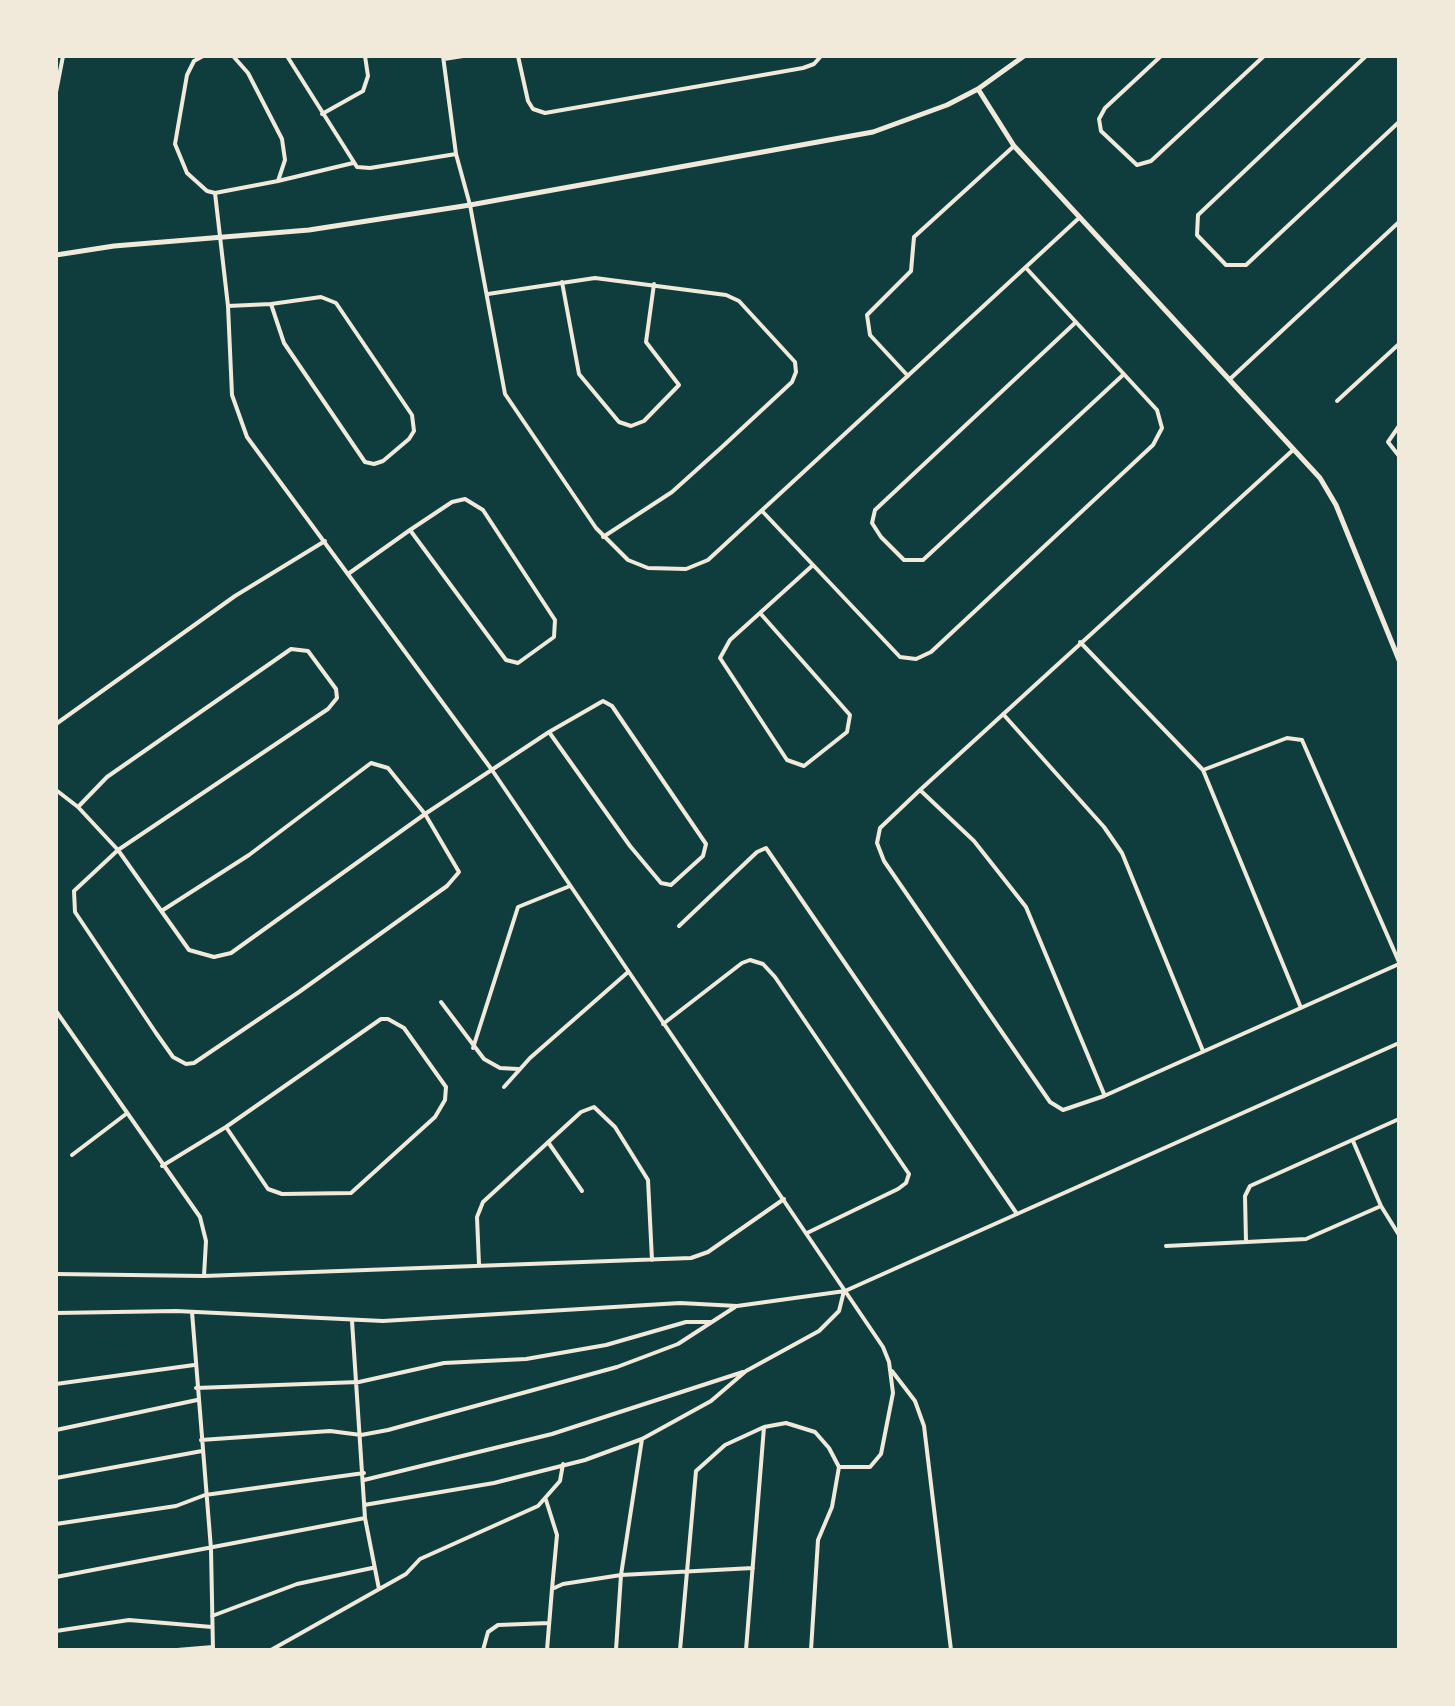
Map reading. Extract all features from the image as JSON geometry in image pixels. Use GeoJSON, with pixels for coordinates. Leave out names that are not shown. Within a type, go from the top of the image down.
{"type":"FeatureCollection","features":[{"type":"Feature","properties":{"kind":"street"},"geometry":{"type":"LineString","coordinates":[[56,92],[63,56]]}},
{"type":"Feature","properties":{"kind":"street"},"geometry":{"type":"LineString","coordinates":[[203,56],[194,61],[187,75],[175,144],[187,173],[207,191],[215,193],[278,181],[353,163],[370,168],[456,154]]}},
{"type":"Feature","properties":{"kind":"street"},"geometry":{"type":"LineString","coordinates":[[233,56],[248,73],[282,139],[285,160],[278,181]]}},
{"type":"Feature","properties":{"kind":"street"},"geometry":{"type":"LineString","coordinates":[[287,56],[353,163]]}},
{"type":"Feature","properties":{"kind":"street"},"geometry":{"type":"LineString","coordinates":[[322,114],[363,91],[368,76],[365,56]]}},
{"type":"Feature","properties":{"kind":"street"},"geometry":{"type":"LineString","coordinates":[[463,56],[443,58],[456,154],[470,205],[505,394],[603,537],[628,560],[648,568],[686,569],[708,560],[1079,218]]}},
{"type":"Feature","properties":{"kind":"street"},"geometry":{"type":"LineString","coordinates":[[518,56],[528,101],[535,110],[545,113],[803,68],[814,64],[821,56]]}},
{"type":"Feature","properties":{"kind":"street"},"geometry":{"type":"LineString","coordinates":[[56,255],[114,246],[281,234],[470,205],[873,132],[919,118],[978,89],[1024,56]]}},
{"type":"Feature","properties":{"kind":"street"},"geometry":{"type":"LineString","coordinates":[[1161,56],[1105,108],[1099,119],[1101,131],[1137,165],[1151,161],[1264,56]]}},
{"type":"Feature","properties":{"kind":"street"},"geometry":{"type":"LineString","coordinates":[[1366,56],[1198,215],[1197,235],[1226,265],[1246,265],[1399,122]]}},
{"type":"Feature","properties":{"kind":"street"},"geometry":{"type":"LineString","coordinates":[[978,89],[1014,146],[1320,478],[1336,505],[1399,660]]}},
{"type":"Feature","properties":{"kind":"street"},"geometry":{"type":"LineString","coordinates":[[908,376],[870,335],[867,315],[911,271],[914,237],[1014,146]]}},
{"type":"Feature","properties":{"kind":"street"},"geometry":{"type":"LineString","coordinates":[[215,193],[228,306],[231,384],[241,423],[259,454],[492,770],[627,973],[807,1233],[883,1347],[891,1369],[915,1401],[924,1426],[951,1650]]}},
{"type":"Feature","properties":{"kind":"street"},"geometry":{"type":"LineString","coordinates":[[1230,379],[1399,222]]}},
{"type":"Feature","properties":{"kind":"street"},"geometry":{"type":"LineString","coordinates":[[763,512],[900,657],[924,656],[1159,438],[1162,420],[1157,410],[1027,269]]}},
{"type":"Feature","properties":{"kind":"street"},"geometry":{"type":"LineString","coordinates":[[488,294],[595,278],[726,295],[739,301],[791,356],[796,372],[792,382],[672,492],[603,537]]}},
{"type":"Feature","properties":{"kind":"street"},"geometry":{"type":"LineString","coordinates":[[562,282],[579,374],[619,422],[631,426],[644,421],[679,385],[646,342],[654,284]]}},
{"type":"Feature","properties":{"kind":"street"},"geometry":{"type":"LineString","coordinates":[[228,306],[321,297],[330,299],[341,308],[414,421],[413,435],[383,461],[374,464],[365,462],[281,338],[271,304]]}},
{"type":"Feature","properties":{"kind":"street"},"geometry":{"type":"LineString","coordinates":[[1076,322],[875,510],[872,523],[881,537],[904,560],[923,560],[1124,374]]}},
{"type":"Feature","properties":{"kind":"street"},"geometry":{"type":"LineString","coordinates":[[1337,401],[1399,344]]}},
{"type":"Feature","properties":{"kind":"street"},"geometry":{"type":"LineString","coordinates":[[1399,426],[1388,442],[1399,456]]}},
{"type":"Feature","properties":{"kind":"street"},"geometry":{"type":"LineString","coordinates":[[1203,770],[1287,738],[1302,740],[1399,963],[1104,1096],[1063,1110],[1050,1102],[879,852],[880,828],[1294,448]]}},
{"type":"Feature","properties":{"kind":"street"},"geometry":{"type":"LineString","coordinates":[[348,574],[410,530],[456,499],[475,503],[555,620],[554,637],[518,663],[506,660],[410,530]]}},
{"type":"Feature","properties":{"kind":"street"},"geometry":{"type":"LineString","coordinates":[[56,724],[235,596],[325,541]]}},
{"type":"Feature","properties":{"kind":"street"},"geometry":{"type":"LineString","coordinates":[[760,613],[850,715],[847,732],[804,766],[787,760],[720,662],[725,646],[760,613],[813,565]]}},
{"type":"Feature","properties":{"kind":"street"},"geometry":{"type":"LineString","coordinates":[[1080,642],[1203,770],[1301,1008]]}},
{"type":"Feature","properties":{"kind":"street"},"geometry":{"type":"LineString","coordinates":[[78,807],[107,777],[287,651],[298,647],[308,651],[336,689],[335,702],[118,850],[76,887],[73,906],[173,1057],[190,1063],[299,992],[455,881],[458,875],[456,865],[425,814],[388,768],[371,763],[249,855],[163,910]]}},
{"type":"Feature","properties":{"kind":"street"},"geometry":{"type":"LineString","coordinates":[[56,790],[78,807],[118,850],[189,950],[214,957],[231,953],[425,814],[549,732],[595,703],[608,702],[706,844],[703,856],[671,885],[661,883],[630,846],[549,732]]}},
{"type":"Feature","properties":{"kind":"street"},"geometry":{"type":"LineString","coordinates":[[1003,714],[1104,827],[1122,853],[1203,1052]]}},
{"type":"Feature","properties":{"kind":"street"},"geometry":{"type":"LineString","coordinates":[[920,790],[981,848],[1026,907],[1104,1096]]}},
{"type":"Feature","properties":{"kind":"street"},"geometry":{"type":"LineString","coordinates":[[679,926],[757,852],[766,848],[1017,1215]]}},
{"type":"Feature","properties":{"kind":"street"},"geometry":{"type":"LineString","coordinates":[[473,1048],[518,907],[570,886]]}},
{"type":"Feature","properties":{"kind":"street"},"geometry":{"type":"LineString","coordinates":[[663,1024],[742,963],[763,964],[775,977],[909,1174],[906,1183],[898,1189],[807,1233]]}},
{"type":"Feature","properties":{"kind":"street"},"geometry":{"type":"LineString","coordinates":[[504,1087],[518,1069],[627,973]]}},
{"type":"Feature","properties":{"kind":"street"},"geometry":{"type":"LineString","coordinates":[[441,1002],[473,1048],[492,1066],[518,1069]]}},
{"type":"Feature","properties":{"kind":"street"},"geometry":{"type":"LineString","coordinates":[[56,1011],[204,1226],[204,1276]]}},
{"type":"Feature","properties":{"kind":"street"},"geometry":{"type":"LineString","coordinates":[[162,1166],[226,1127],[381,1019],[388,1019],[404,1028],[446,1087],[445,1100],[435,1117],[351,1193],[274,1192],[263,1184],[226,1127]]}},
{"type":"Feature","properties":{"kind":"street"},"geometry":{"type":"LineString","coordinates":[[56,1313],[192,1312],[352,1321],[680,1303],[737,1306],[844,1291],[1399,1043]]}},
{"type":"Feature","properties":{"kind":"street"},"geometry":{"type":"LineString","coordinates":[[479,1264],[479,1208],[548,1142],[587,1108],[594,1107],[604,1114],[648,1180],[652,1260]]}},
{"type":"Feature","properties":{"kind":"street"},"geometry":{"type":"LineString","coordinates":[[72,1155],[126,1114]]}},
{"type":"Feature","properties":{"kind":"street"},"geometry":{"type":"LineString","coordinates":[[1246,1242],[1245,1196],[1250,1186],[1399,1119]]}},
{"type":"Feature","properties":{"kind":"street"},"geometry":{"type":"LineString","coordinates":[[1353,1140],[1381,1206],[1399,1235]]}},
{"type":"Feature","properties":{"kind":"street"},"geometry":{"type":"LineString","coordinates":[[548,1142],[582,1191]]}},
{"type":"Feature","properties":{"kind":"street"},"geometry":{"type":"LineString","coordinates":[[56,1274],[204,1276],[652,1260],[700,1255],[784,1199]]}},
{"type":"Feature","properties":{"kind":"street"},"geometry":{"type":"LineString","coordinates":[[1166,1246],[1306,1239],[1381,1206]]}},
{"type":"Feature","properties":{"kind":"street"},"geometry":{"type":"LineString","coordinates":[[364,1505],[494,1483],[585,1460],[642,1439],[711,1401],[746,1371],[825,1326],[839,1311],[844,1291]]}},
{"type":"Feature","properties":{"kind":"street"},"geometry":{"type":"LineString","coordinates":[[201,1440],[330,1431],[361,1435],[617,1367],[678,1344],[737,1306]]}},
{"type":"Feature","properties":{"kind":"street"},"geometry":{"type":"LineString","coordinates":[[177,1650],[213,1648],[211,1549],[192,1312]]}},
{"type":"Feature","properties":{"kind":"street"},"geometry":{"type":"LineString","coordinates":[[352,1321],[359,1382],[365,1518],[372,1568],[379,1589]]}},
{"type":"Feature","properties":{"kind":"street"},"geometry":{"type":"LineString","coordinates":[[196,1388],[359,1382],[444,1363],[536,1357],[606,1345],[686,1322],[712,1322]]}},
{"type":"Feature","properties":{"kind":"street"},"geometry":{"type":"LineString","coordinates":[[56,1384],[194,1365]]}},
{"type":"Feature","properties":{"kind":"street"},"geometry":{"type":"LineString","coordinates":[[839,1467],[870,1467],[878,1460],[891,1403],[891,1369]]}},
{"type":"Feature","properties":{"kind":"street"},"geometry":{"type":"LineString","coordinates":[[364,1480],[552,1434],[746,1371]]}},
{"type":"Feature","properties":{"kind":"street"},"geometry":{"type":"LineString","coordinates":[[56,1430],[197,1400]]}},
{"type":"Feature","properties":{"kind":"street"},"geometry":{"type":"LineString","coordinates":[[680,1650],[696,1471],[725,1445],[764,1427],[786,1423],[808,1428],[829,1448],[839,1467],[832,1507],[818,1540],[811,1650]]}},
{"type":"Feature","properties":{"kind":"street"},"geometry":{"type":"LineString","coordinates":[[746,1650],[764,1427]]}},
{"type":"Feature","properties":{"kind":"street"},"geometry":{"type":"LineString","coordinates":[[616,1650],[621,1575],[642,1439]]}},
{"type":"Feature","properties":{"kind":"street"},"geometry":{"type":"LineString","coordinates":[[56,1478],[202,1451]]}},
{"type":"Feature","properties":{"kind":"street"},"geometry":{"type":"LineString","coordinates":[[273,1650],[406,1574],[420,1559],[527,1512],[546,1500],[560,1481],[563,1464]]}},
{"type":"Feature","properties":{"kind":"street"},"geometry":{"type":"LineString","coordinates":[[56,1524],[176,1506],[205,1495],[364,1473]]}},
{"type":"Feature","properties":{"kind":"street"},"geometry":{"type":"LineString","coordinates":[[546,1500],[557,1535],[547,1650]]}},
{"type":"Feature","properties":{"kind":"street"},"geometry":{"type":"LineString","coordinates":[[56,1577],[365,1518]]}},
{"type":"Feature","properties":{"kind":"street"},"geometry":{"type":"LineString","coordinates":[[212,1616],[297,1584],[372,1568]]}},
{"type":"Feature","properties":{"kind":"street"},"geometry":{"type":"LineString","coordinates":[[552,1589],[583,1578],[753,1568]]}},
{"type":"Feature","properties":{"kind":"street"},"geometry":{"type":"LineString","coordinates":[[56,1631],[129,1620],[212,1627]]}},
{"type":"Feature","properties":{"kind":"street"},"geometry":{"type":"LineString","coordinates":[[483,1650],[488,1632],[498,1625],[549,1623]]}}]}
